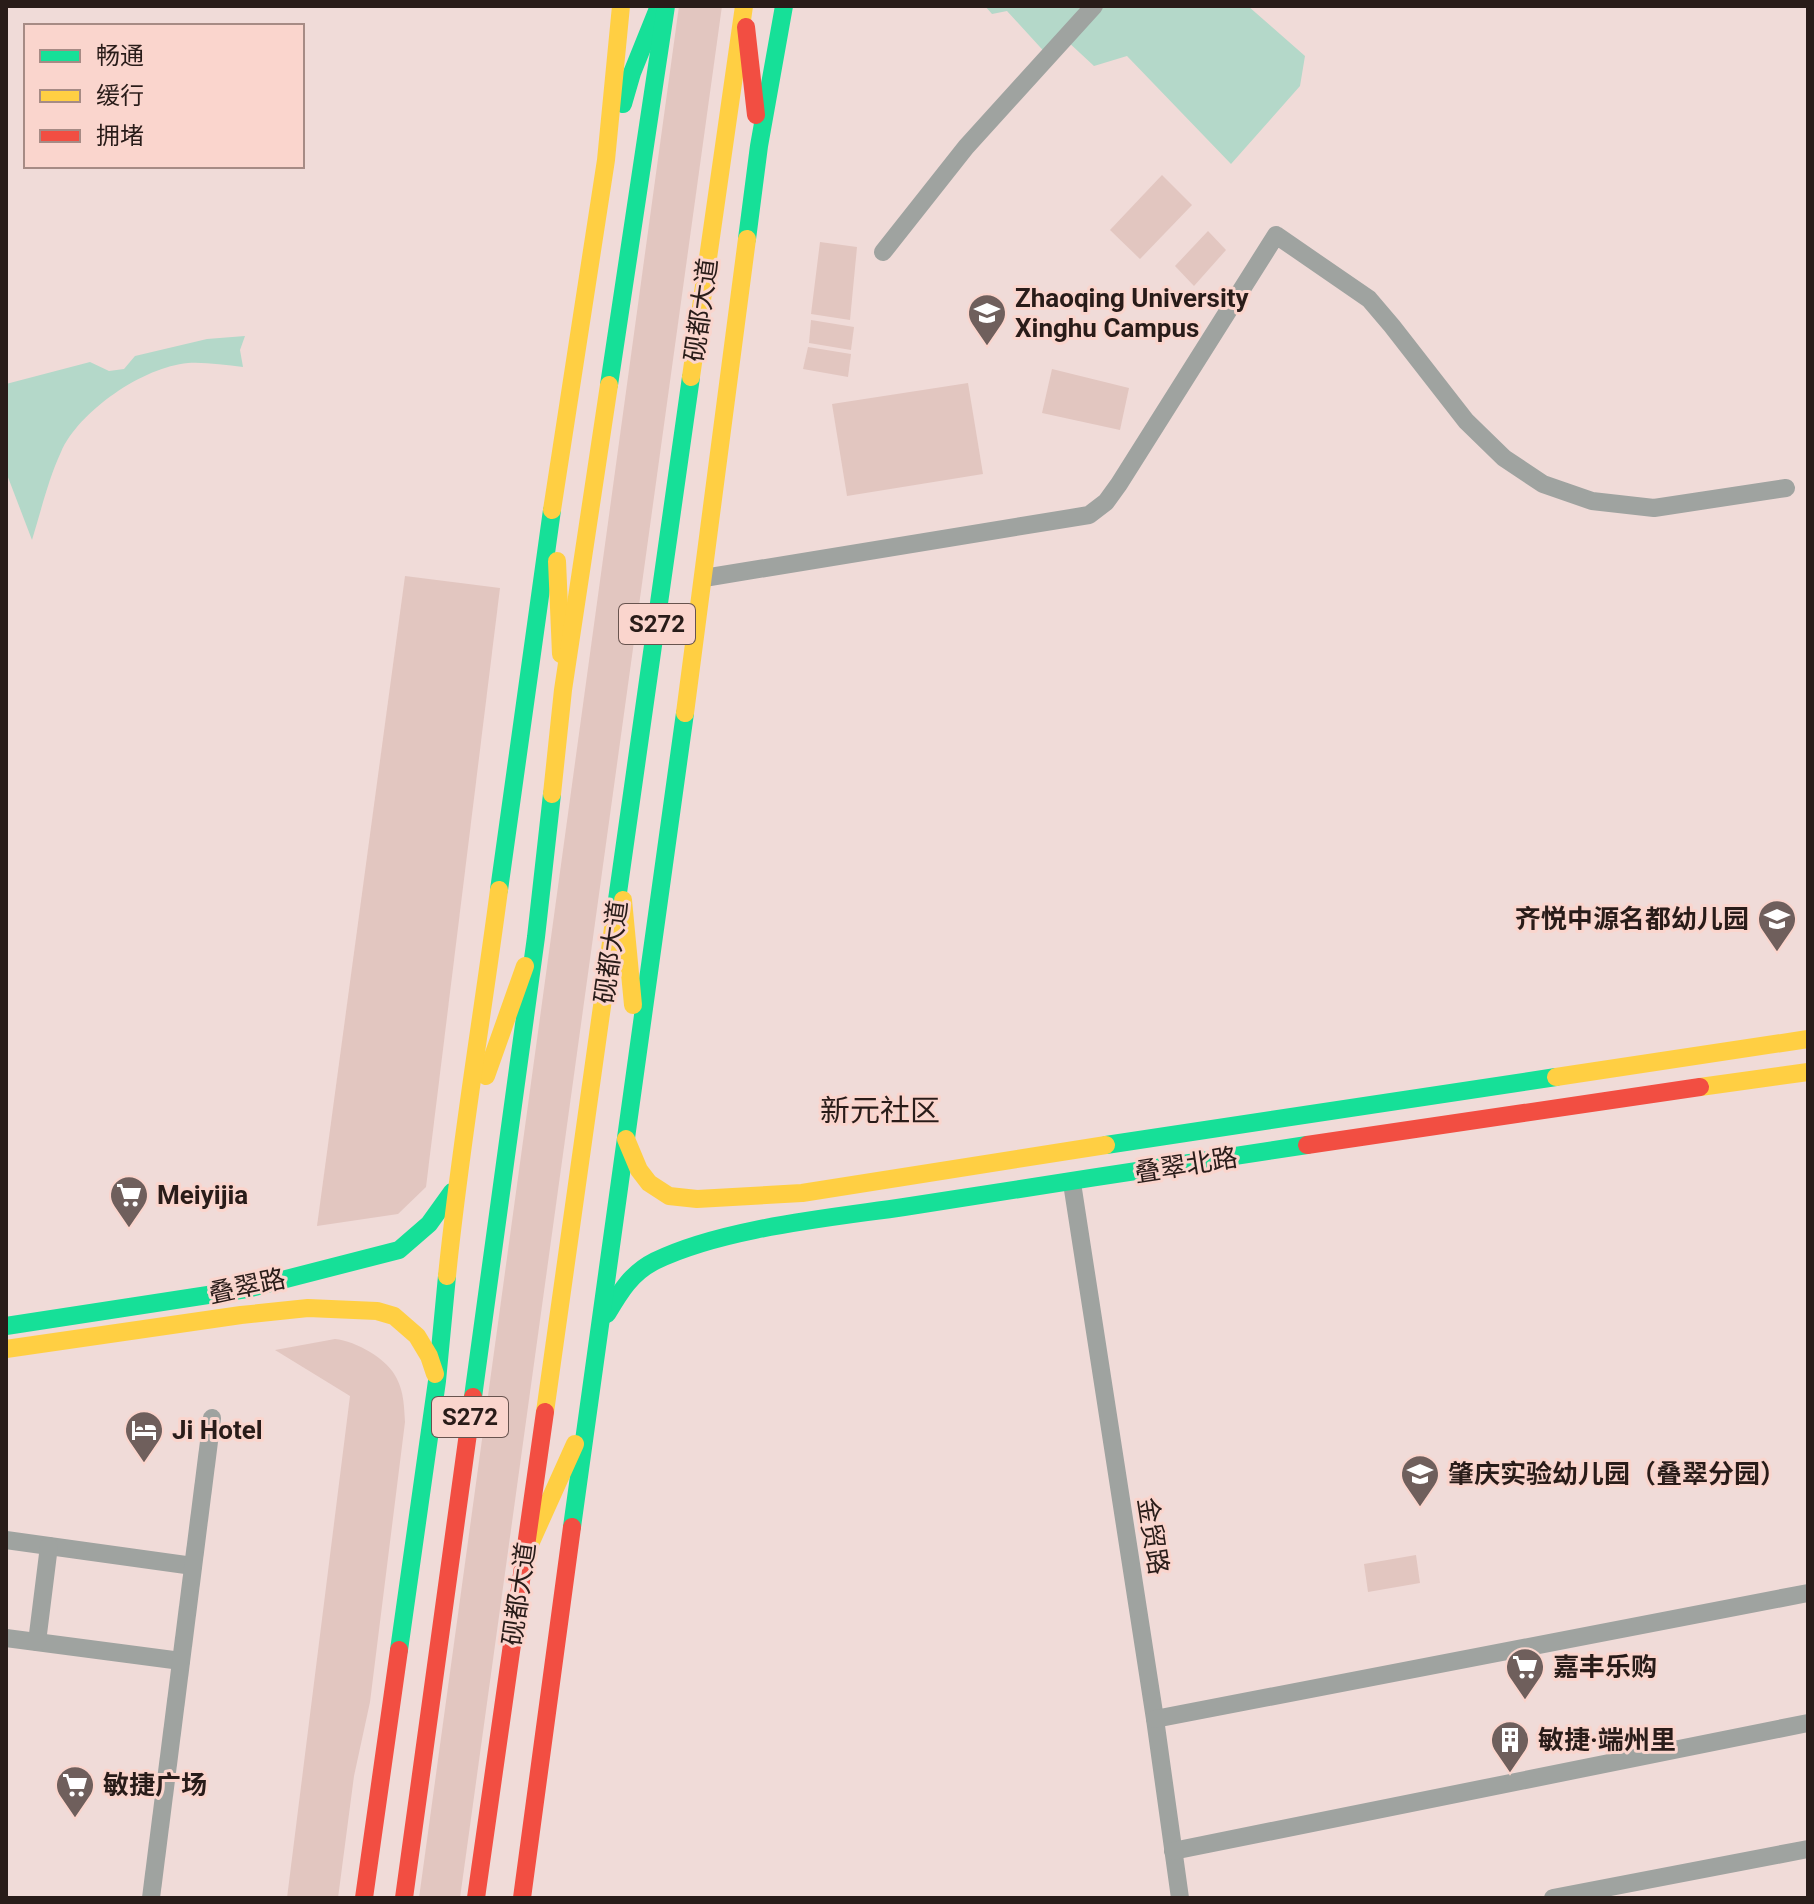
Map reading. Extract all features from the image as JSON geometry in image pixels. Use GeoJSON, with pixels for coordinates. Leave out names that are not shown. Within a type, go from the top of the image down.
{"type":"FeatureCollection","features":[{"type":"Feature","properties":{"kind":"main road"},"geometry":{"type":"LineString","coordinates":[[364,1898],[437,1381],[456,1184],[467,1126],[554,494],[606,160],[621,6]]}},
{"type":"Feature","properties":{"kind":"main road"},"geometry":{"type":"LineString","coordinates":[[606,160],[632,73],[659,6]]}},
{"type":"Feature","properties":{"kind":"main road","name":"S272"},"geometry":{"type":"LineString","coordinates":[[404,1898],[536,937],[563,690],[666,6]]}},
{"type":"Feature","properties":{"kind":"main road"},"geometry":{"type":"LineString","coordinates":[[744,6],[759,146]]}},
{"type":"Feature","properties":{"kind":"main road","name":"砚都大道"},"geometry":{"type":"LineString","coordinates":[[476,1898],[744,6]]}},
{"type":"Feature","properties":{"kind":"main road","name":"砚都大道"},"geometry":{"type":"LineString","coordinates":[[522,1898],[704,578],[759,146],[784,6]]}},
{"type":"Feature","properties":{"kind":"main road"},"geometry":{"type":"LineString","coordinates":[[554,494],[563,690]]}},
{"type":"Feature","properties":{"kind":"main road"},"geometry":{"type":"LineString","coordinates":[[621,880],[637,1048]]}},
{"type":"Feature","properties":{"kind":"main road"},"geometry":{"type":"LineString","coordinates":[[467,1126],[536,937]]}},
{"type":"Feature","properties":{"kind":"main road","name":"叠翠北路"},"geometry":{"type":"LineString","coordinates":[[626,1139],[636,1166],[661,1193],[695,1199],[742,1198],[832,1190],[942,1170],[1808,1039]]}},
{"type":"Feature","properties":{"kind":"main road","name":"叠翠北路"},"geometry":{"type":"LineString","coordinates":[[600,1328],[632,1276],[653,1260],[735,1237],[830,1218],[1549,1108],[1808,1072]]}},
{"type":"Feature","properties":{"kind":"main road","name":"叠翠路"},"geometry":{"type":"LineString","coordinates":[[6,1326],[247,1289],[399,1250],[419,1236],[440,1213],[456,1184]]}},
{"type":"Feature","properties":{"kind":"main road"},"geometry":{"type":"LineString","coordinates":[[735,1237],[725,1228],[724,1214],[742,1198]]}},
{"type":"Feature","properties":{"kind":"main road"},"geometry":{"type":"LineString","coordinates":[[308,1308],[325,1304],[329,1291],[326,1279],[315,1270]]}},
{"type":"Feature","properties":{"kind":"main road","name":"叠翠路"},"geometry":{"type":"LineString","coordinates":[[6,1349],[308,1308],[377,1311],[394,1316],[417,1336],[429,1356],[437,1381]]}},
{"type":"Feature","properties":{"kind":"main road"},"geometry":{"type":"LineString","coordinates":[[524,1558],[587,1418]]}},
{"type":"Feature","properties":{"kind":"street"},"geometry":{"type":"LineString","coordinates":[[883,252],[966,147],[1094,6]]}},
{"type":"Feature","properties":{"kind":"street"},"geometry":{"type":"LineString","coordinates":[[704,578],[1089,515],[1106,502],[1119,484],[1276,235],[1369,299],[1466,421],[1504,458],[1543,484],[1592,501],[1654,508],[1786,488]]}},
{"type":"Feature","properties":{"kind":"street","name":"金贸路"},"geometry":{"type":"LineString","coordinates":[[1072,1183],[1180,1898]]}},
{"type":"Feature","properties":{"kind":"street"},"geometry":{"type":"LineString","coordinates":[[151,1898],[212,1418]]}},
{"type":"Feature","properties":{"kind":"street"},"geometry":{"type":"LineString","coordinates":[[6,1540],[193,1566]]}},
{"type":"Feature","properties":{"kind":"street"},"geometry":{"type":"LineString","coordinates":[[37,1642],[49,1546]]}},
{"type":"Feature","properties":{"kind":"street"},"geometry":{"type":"LineString","coordinates":[[1155,1719],[1808,1593]]}},
{"type":"Feature","properties":{"kind":"street"},"geometry":{"type":"LineString","coordinates":[[6,1638],[181,1661]]}},
{"type":"Feature","properties":{"kind":"street"},"geometry":{"type":"LineString","coordinates":[[1173,1851],[1808,1723]]}},
{"type":"Feature","properties":{"kind":"street"},"geometry":{"type":"LineString","coordinates":[[1553,1898],[1598,1894],[1808,1849]]}},
{"type":"Feature","properties":{"kind":"shaded area"},"geometry":{"type":"Polygon","coordinates":[[[679,6],[722,6],[460,1898],[419,1898],[679,6]]]}},
{"type":"Feature","properties":{"kind":"shaded area"},"geometry":{"type":"Polygon","coordinates":[[[985,6],[1248,6],[1305,56],[1300,86],[1231,164],[1127,56],[1094,66],[1066,40],[1050,58],[1007,11],[992,14],[985,6]]]}},
{"type":"Feature","properties":{"kind":"shaded area"},"geometry":{"type":"Polygon","coordinates":[[[1162,175],[1192,205],[1140,259],[1110,230],[1162,175]]]}},
{"type":"Feature","properties":{"kind":"shaded area"},"geometry":{"type":"Polygon","coordinates":[[[1208,231],[1226,250],[1194,286],[1175,266],[1208,231]]]}},
{"type":"Feature","properties":{"kind":"shaded area"},"geometry":{"type":"Polygon","coordinates":[[[820,242],[857,247],[850,320],[811,314],[820,242]]]}},
{"type":"Feature","properties":{"kind":"shaded area"},"geometry":{"type":"Polygon","coordinates":[[[811,320],[854,327],[851,350],[809,343],[811,320]]]}},
{"type":"Feature","properties":{"kind":"shaded area"},"geometry":{"type":"Polygon","coordinates":[[[245,336],[240,350],[243,367],[195,363],[170,366],[133,382],[82,421],[61,452],[32,540],[6,472],[6,384],[90,362],[109,371],[124,369],[135,356],[207,339],[245,336]]]}},
{"type":"Feature","properties":{"kind":"shaded area"},"geometry":{"type":"Polygon","coordinates":[[[808,347],[851,354],[848,377],[803,369],[808,347]]]}},
{"type":"Feature","properties":{"kind":"shaded area"},"geometry":{"type":"Polygon","coordinates":[[[1052,369],[1129,388],[1120,430],[1042,413],[1052,369]]]}},
{"type":"Feature","properties":{"kind":"shaded area"},"geometry":{"type":"Polygon","coordinates":[[[968,383],[983,474],[847,496],[832,404],[968,383]]]}},
{"type":"Feature","properties":{"kind":"shaded area"},"geometry":{"type":"Polygon","coordinates":[[[405,576],[500,588],[426,1187],[398,1214],[317,1226],[405,576]]]}},
{"type":"Feature","properties":{"kind":"shaded area"},"geometry":{"type":"Polygon","coordinates":[[[335,1339],[370,1352],[393,1372],[401,1390],[405,1422],[370,1702],[354,1776],[338,1898],[287,1898],[350,1396],[275,1350],[335,1339]]]}},
{"type":"Feature","properties":{"kind":"shaded area"},"geometry":{"type":"Polygon","coordinates":[[[1416,1555],[1420,1583],[1368,1592],[1364,1564],[1416,1555]]]}},
{"type":"Feature","properties":{"kind":"traffic: fast"},"geometry":{"type":"LineString","coordinates":[[623,104],[659,6]]}},
{"type":"Feature","properties":{"kind":"traffic: fast"},"geometry":{"type":"LineString","coordinates":[[609,385],[666,6]]}},
{"type":"Feature","properties":{"kind":"traffic: fast"},"geometry":{"type":"LineString","coordinates":[[747,239],[759,146],[784,6]]}},
{"type":"Feature","properties":{"kind":"traffic: fast"},"geometry":{"type":"LineString","coordinates":[[614,921],[691,377]]}},
{"type":"Feature","properties":{"kind":"traffic: fast"},"geometry":{"type":"LineString","coordinates":[[499,890],[552,510]]}},
{"type":"Feature","properties":{"kind":"traffic: fast"},"geometry":{"type":"LineString","coordinates":[[572,1527],[685,713]]}},
{"type":"Feature","properties":{"kind":"traffic: fast"},"geometry":{"type":"LineString","coordinates":[[473,1397],[536,937],[552,794]]}},
{"type":"Feature","properties":{"kind":"traffic: fast"},"geometry":{"type":"LineString","coordinates":[[1106,1145],[1556,1077]]}},
{"type":"Feature","properties":{"kind":"traffic: fast"},"geometry":{"type":"LineString","coordinates":[[607,1314],[627,1284],[639,1271],[655,1261],[744,1232],[1307,1145]]}},
{"type":"Feature","properties":{"kind":"traffic: fast"},"geometry":{"type":"LineString","coordinates":[[6,1326],[247,1289],[399,1250],[429,1224],[452,1192]]}},
{"type":"Feature","properties":{"kind":"traffic: fast"},"geometry":{"type":"LineString","coordinates":[[399,1650],[437,1381],[447,1276]]}},
{"type":"Feature","properties":{"kind":"traffic: slow"},"geometry":{"type":"LineString","coordinates":[[552,510],[606,160],[621,6]]}},
{"type":"Feature","properties":{"kind":"traffic: slow"},"geometry":{"type":"LineString","coordinates":[[691,377],[744,6]]}},
{"type":"Feature","properties":{"kind":"traffic: slow"},"geometry":{"type":"LineString","coordinates":[[685,713],[747,239]]}},
{"type":"Feature","properties":{"kind":"traffic: slow"},"geometry":{"type":"LineString","coordinates":[[552,794],[563,690],[609,385]]}},
{"type":"Feature","properties":{"kind":"traffic: slow"},"geometry":{"type":"LineString","coordinates":[[557,561],[561,654]]}},
{"type":"Feature","properties":{"kind":"traffic: slow"},"geometry":{"type":"LineString","coordinates":[[447,1276],[499,890]]}},
{"type":"Feature","properties":{"kind":"traffic: slow"},"geometry":{"type":"LineString","coordinates":[[623,900],[633,1005]]}},
{"type":"Feature","properties":{"kind":"traffic: slow"},"geometry":{"type":"LineString","coordinates":[[545,1412],[614,921]]}},
{"type":"Feature","properties":{"kind":"traffic: slow"},"geometry":{"type":"LineString","coordinates":[[486,1076],[525,966]]}},
{"type":"Feature","properties":{"kind":"traffic: slow"},"geometry":{"type":"LineString","coordinates":[[1556,1077],[1808,1039]]}},
{"type":"Feature","properties":{"kind":"traffic: slow"},"geometry":{"type":"LineString","coordinates":[[1700,1087],[1808,1072]]}},
{"type":"Feature","properties":{"kind":"traffic: slow"},"geometry":{"type":"LineString","coordinates":[[626,1139],[639,1170],[649,1183],[669,1196],[697,1199],[802,1193],[1106,1145]]}},
{"type":"Feature","properties":{"kind":"traffic: slow"},"geometry":{"type":"LineString","coordinates":[[6,1349],[308,1308],[377,1311],[394,1316],[417,1336],[435,1374]]}},
{"type":"Feature","properties":{"kind":"traffic: slow"},"geometry":{"type":"LineString","coordinates":[[530,1544],[575,1444]]}},
{"type":"Feature","properties":{"kind":"traffic: jam"},"geometry":{"type":"LineString","coordinates":[[746,27],[756,115]]}},
{"type":"Feature","properties":{"kind":"traffic: jam"},"geometry":{"type":"LineString","coordinates":[[1307,1145],[1700,1087]]}},
{"type":"Feature","properties":{"kind":"traffic: jam"},"geometry":{"type":"LineString","coordinates":[[404,1898],[473,1397]]}},
{"type":"Feature","properties":{"kind":"traffic: jam"},"geometry":{"type":"LineString","coordinates":[[476,1898],[545,1412]]}},
{"type":"Feature","properties":{"kind":"traffic: jam"},"geometry":{"type":"LineString","coordinates":[[522,1898],[572,1527]]}},
{"type":"Feature","properties":{"kind":"traffic: jam"},"geometry":{"type":"LineString","coordinates":[[364,1898],[399,1650]]}},
{"type":"Feature","properties":{"kind":"place","name":"Zhaoqing University Xinghu Campus"},"geometry":{"type":"Point","coordinates":[987,347]}},
{"type":"Feature","properties":{"kind":"place","name":"齐悦中源名都幼儿园"},"geometry":{"type":"Point","coordinates":[1777,953]}},
{"type":"Feature","properties":{"kind":"place","name":"Meiyijia"},"geometry":{"type":"Point","coordinates":[129,1229]}},
{"type":"Feature","properties":{"kind":"place","name":"Ji Hotel"},"geometry":{"type":"Point","coordinates":[144,1464]}},
{"type":"Feature","properties":{"kind":"place","name":"肇庆实验幼儿园（叠翠分园）"},"geometry":{"type":"Point","coordinates":[1420,1508]}},
{"type":"Feature","properties":{"kind":"place","name":"嘉丰乐购"},"geometry":{"type":"Point","coordinates":[1525,1701]}},
{"type":"Feature","properties":{"kind":"place","name":"敏捷·端州里"},"geometry":{"type":"Point","coordinates":[1510,1774]}},
{"type":"Feature","properties":{"kind":"place","name":"敏捷广场"},"geometry":{"type":"Point","coordinates":[75,1819]}},
{"type":"Feature","properties":{"kind":"district","name":"新元社区"},"geometry":{"type":"Point","coordinates":[880,1110]}}]}
